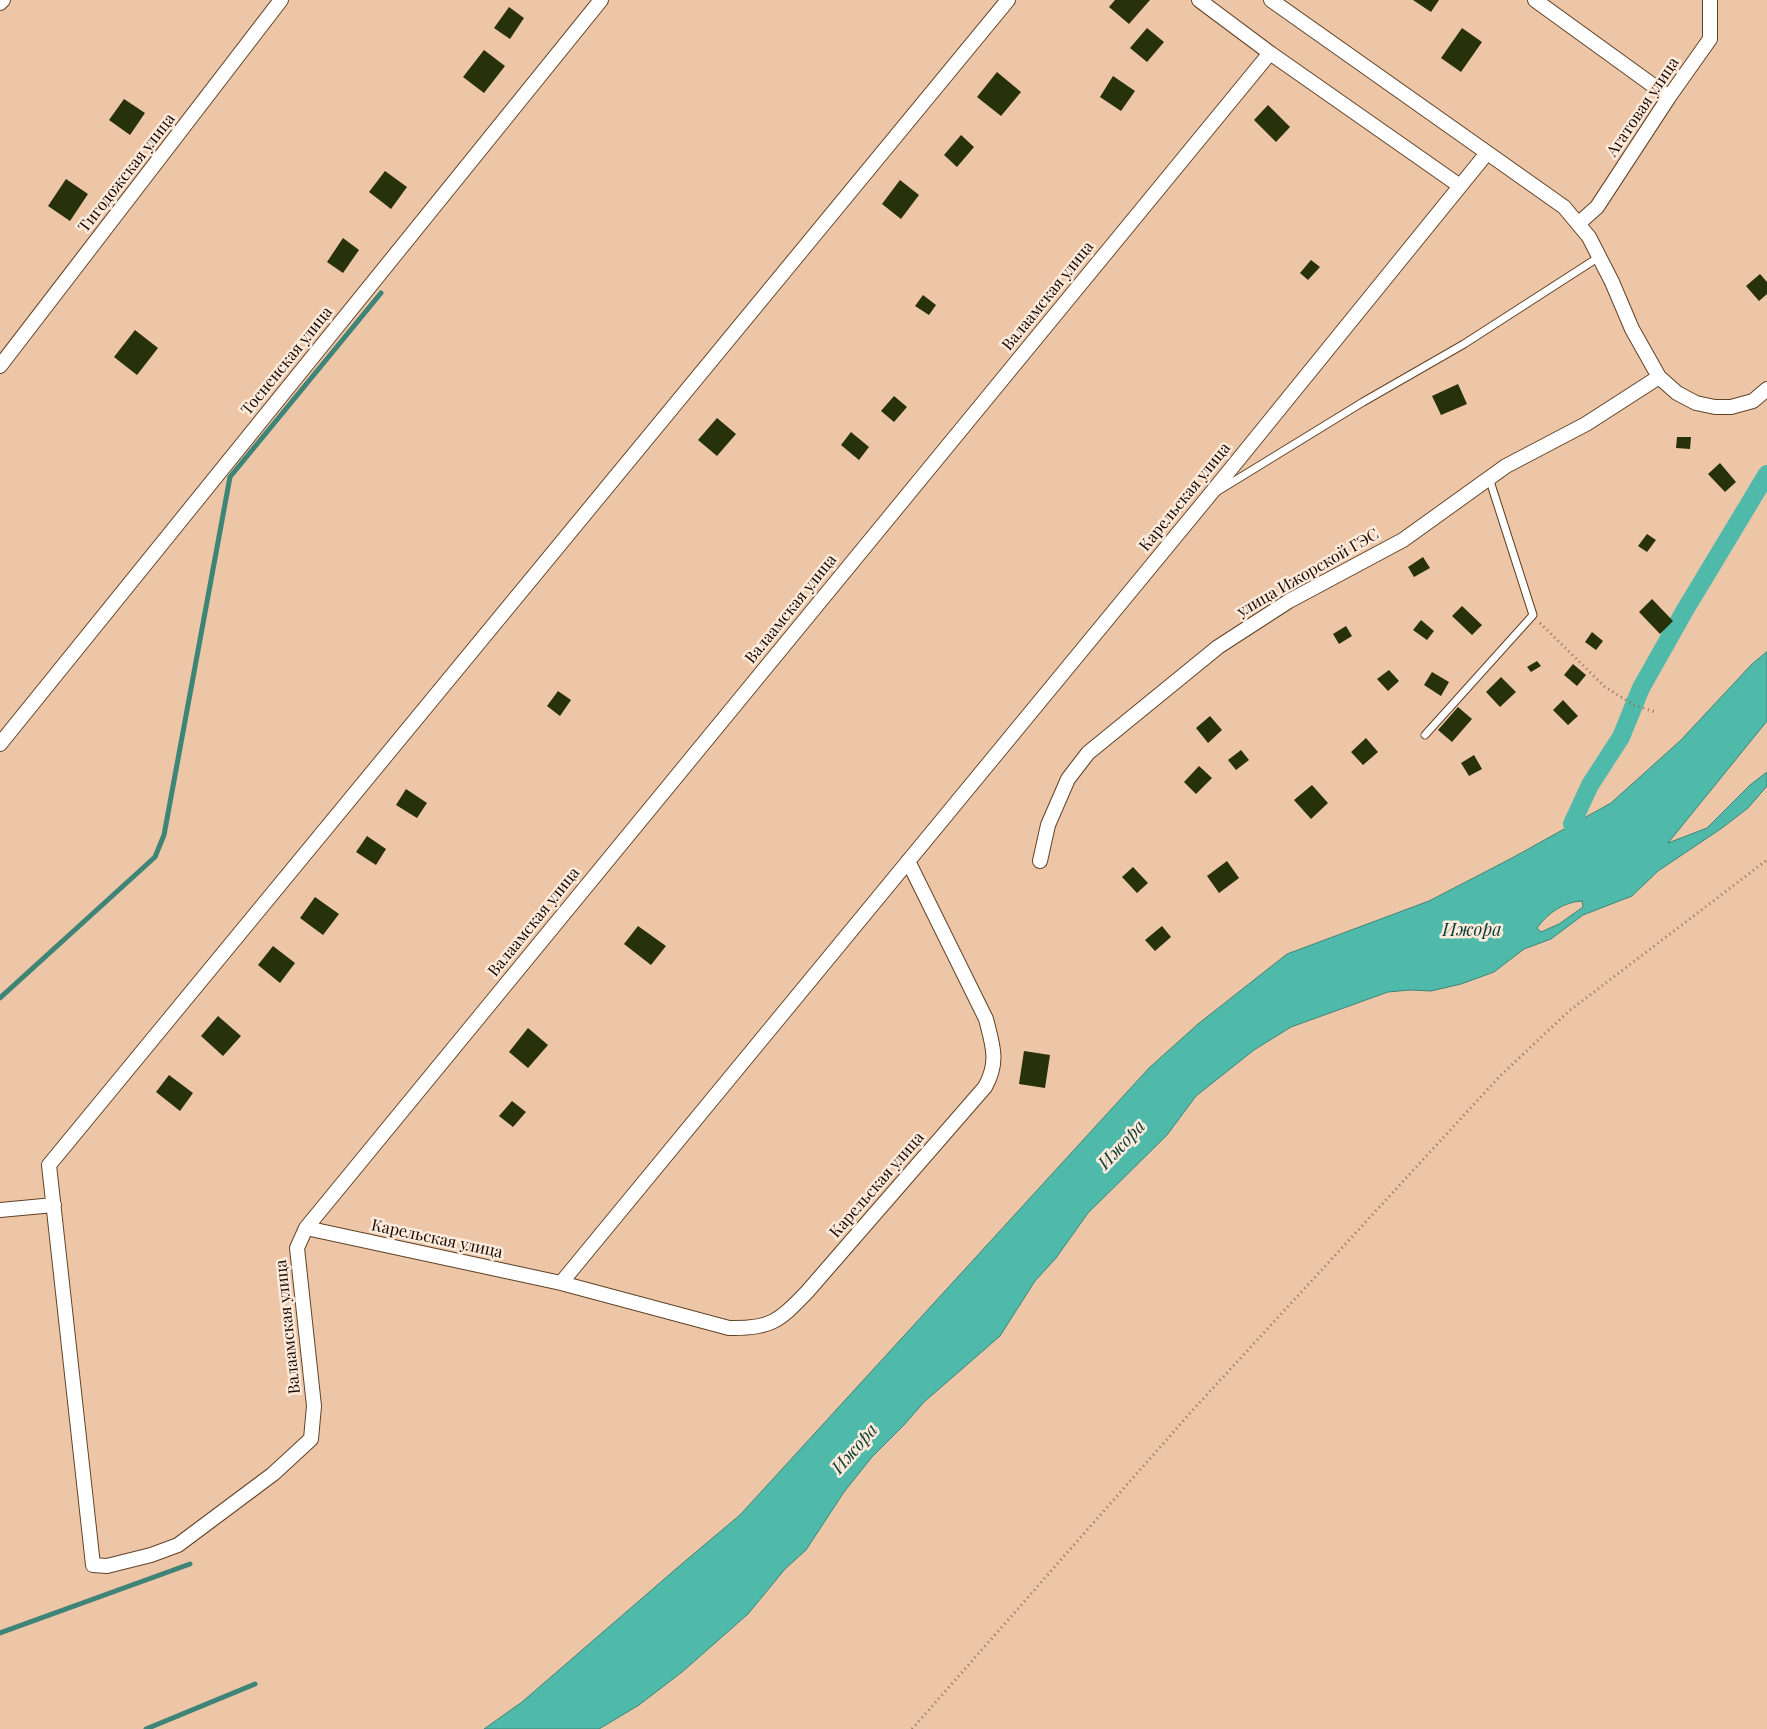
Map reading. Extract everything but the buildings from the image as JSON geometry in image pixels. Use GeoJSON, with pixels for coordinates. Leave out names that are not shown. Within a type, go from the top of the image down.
{"type":"FeatureCollection","features":[{"type":"Feature","properties":{"kind":"street","name":"Тигодожская улица"},"geometry":{"type":"LineString","coordinates":[[0,366],[281,0]]}},
{"type":"Feature","properties":{"kind":"street","name":"Тосненская улица"},"geometry":{"type":"LineString","coordinates":[[0,744],[601,0]]}},
{"type":"Feature","properties":{"kind":"street"},"geometry":{"type":"LineString","coordinates":[[0,1210],[54,1205],[50,1165],[1008,0]]}},
{"type":"Feature","properties":{"kind":"street"},"geometry":{"type":"LineString","coordinates":[[1199,0],[1270,53],[1460,186]]}},
{"type":"Feature","properties":{"kind":"street"},"geometry":{"type":"LineString","coordinates":[[1271,0],[1564,207],[1589,237],[1632,330],[1659,376],[1677,393],[1696,403],[1715,407],[1730,407],[1753,402],[1767,389]]}},
{"type":"Feature","properties":{"kind":"street"},"geometry":{"type":"LineString","coordinates":[[1535,0],[1669,97]]}},
{"type":"Feature","properties":{"kind":"street","name":"Агатовая улица"},"geometry":{"type":"LineString","coordinates":[[1578,224],[1597,207],[1669,97],[1710,39],[1710,0]]}},
{"type":"Feature","properties":{"kind":"street","name":"Валаамская улица"},"geometry":{"type":"LineString","coordinates":[[54,1205],[92,1564],[107,1566],[151,1555],[178,1545],[274,1474],[311,1440],[314,1406],[297,1248],[306,1228],[1270,53]]}},
{"type":"Feature","properties":{"kind":"street","name":"Карельская улица"},"geometry":{"type":"LineString","coordinates":[[561,1283],[1208,497],[1487,153]]}},
{"type":"Feature","properties":{"kind":"street","name":"улица Ижорской ГЭС"},"geometry":{"type":"LineString","coordinates":[[1040,861],[1048,825],[1068,779],[1088,753],[1218,647],[1289,601],[1402,540],[1506,466],[1586,424],[1659,376]]}},
{"type":"Feature","properties":{"kind":"street","name":"Карельская улица"},"geometry":{"type":"LineString","coordinates":[[306,1228],[561,1283],[729,1328],[767,1325],[784,1315],[807,1292],[985,1087],[992,1074],[994,1060],[993,1044],[986,1019],[908,861]]}},
{"type":"Feature","properties":{"kind":"lane"},"geometry":{"type":"LineString","coordinates":[[1208,497],[1363,402],[1464,344],[1599,257]]}},
{"type":"Feature","properties":{"kind":"lane"},"geometry":{"type":"LineString","coordinates":[[1425,735],[1533,615],[1489,478]]}},
{"type":"Feature","properties":{"kind":"path"},"geometry":{"type":"LineString","coordinates":[[1533,615],[1605,687],[1634,705],[1655,712]]}},
{"type":"Feature","properties":{"kind":"path"},"geometry":{"type":"LineString","coordinates":[[912,1729],[1191,1412],[1500,1077],[1570,1011],[1767,860]]}},
{"type":"Feature","properties":{"kind":"water","name":"Ижора"},"geometry":{"type":"Polygon","coordinates":[[[1767,652],[1767,721],[1668,843],[1707,828],[1750,785],[1767,772],[1767,786],[1748,808],[1658,871],[1632,896],[1583,915],[1551,939],[1524,949],[1494,972],[1461,984],[1431,991],[1388,992],[1291,1027],[1254,1050],[1196,1096],[1167,1135],[1088,1213],[1056,1258],[1035,1281],[1000,1336],[924,1402],[872,1457],[844,1492],[806,1550],[785,1569],[748,1614],[682,1672],[639,1705],[599,1729],[484,1729],[522,1702],[740,1515],[1149,1068],[1198,1024],[1287,954],[1429,901],[1611,803],[1681,740],[1752,664],[1767,652]],[[1582,901],[1562,906],[1551,913],[1537,928],[1541,932],[1559,924],[1583,907],[1582,901]]]}},
{"type":"Feature","properties":{"kind":"waterway"},"geometry":{"type":"LineString","coordinates":[[0,998],[155,857],[164,835],[230,477],[381,293]]}},
{"type":"Feature","properties":{"kind":"waterway"},"geometry":{"type":"LineString","coordinates":[[1572,824],[1590,785],[1621,737],[1641,688],[1685,610],[1767,474]]}},
{"type":"Feature","properties":{"kind":"waterway"},"geometry":{"type":"LineString","coordinates":[[0,1633],[190,1564]]}},
{"type":"Feature","properties":{"kind":"waterway"},"geometry":{"type":"LineString","coordinates":[[146,1729],[255,1684]]}}]}
